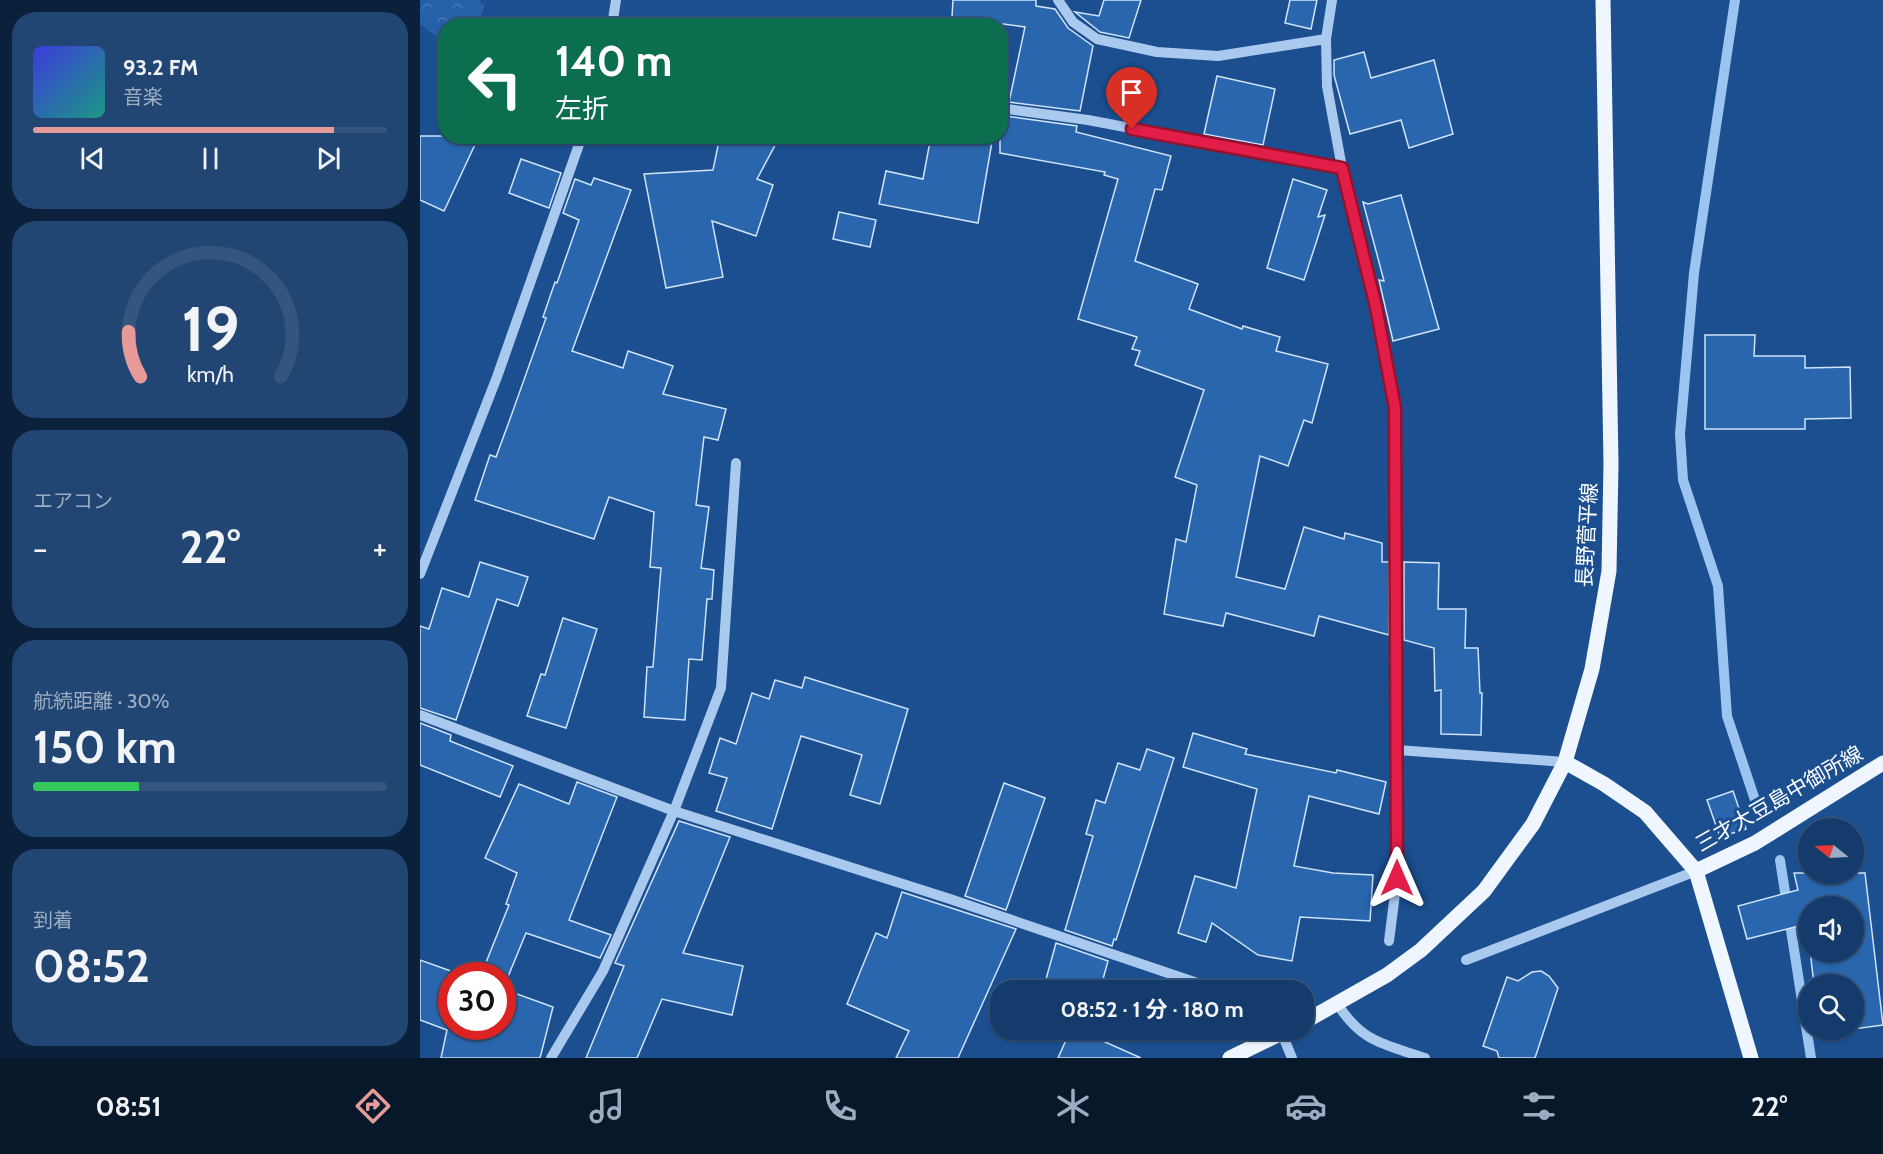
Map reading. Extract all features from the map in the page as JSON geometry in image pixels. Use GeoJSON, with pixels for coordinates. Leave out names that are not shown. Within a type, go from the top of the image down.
{"type":"FeatureCollection","features":[{"type":"Feature","properties":{"kind":"main road","name":"長野菅平線"},"geometry":{"type":"LineString","coordinates":[[1314,1017],[1338,1005],[1421,950],[1484,891],[1533,824],[1565,762],[1592,669],[1610,571],[1611,464],[1603,0]]}},
{"type":"Feature","properties":{"kind":"main road","name":"三才大豆島中御所線"},"geometry":{"type":"LineString","coordinates":[[1565,762],[1646,812],[1696,871],[1751,1058]]}},
{"type":"Feature","properties":{"kind":"main road","name":"三才大豆島中御所線"},"geometry":{"type":"LineString","coordinates":[[1696,871],[1755,843],[1883,763]]}},
{"type":"Feature","properties":{"kind":"main road"},"geometry":{"type":"LineString","coordinates":[[1230,1058],[1265,1040]]}},
{"type":"Feature","properties":{"kind":"street"},"geometry":{"type":"LineString","coordinates":[[613,18],[616,0]]}},
{"type":"Feature","properties":{"kind":"street"},"geometry":{"type":"LineString","coordinates":[[1058,0],[1073,22],[1097,39],[1157,52],[1218,56],[1326,39]]}},
{"type":"Feature","properties":{"kind":"street"},"geometry":{"type":"LineString","coordinates":[[1332,0],[1326,39],[1327,86],[1342,168],[1376,307],[1395,408],[1397,878],[1389,941]]}},
{"type":"Feature","properties":{"kind":"street"},"geometry":{"type":"LineString","coordinates":[[1008,109],[1088,120],[1342,168]]}},
{"type":"Feature","properties":{"kind":"street"},"geometry":{"type":"LineString","coordinates":[[420,574],[501,366],[579,144]]}},
{"type":"Feature","properties":{"kind":"street"},"geometry":{"type":"LineString","coordinates":[[551,1058],[603,971],[674,811],[721,688],[736,463]]}},
{"type":"Feature","properties":{"kind":"street"},"geometry":{"type":"LineString","coordinates":[[420,715],[674,811],[950,899],[1189,980]]}},
{"type":"Feature","properties":{"kind":"street"},"geometry":{"type":"LineString","coordinates":[[1397,750],[1565,762]]}},
{"type":"Feature","properties":{"kind":"street"},"geometry":{"type":"LineString","coordinates":[[1466,960],[1696,871]]}},
{"type":"Feature","properties":{"kind":"street"},"geometry":{"type":"LineString","coordinates":[[1338,1005],[1351,1026],[1373,1040],[1425,1058]]}},
{"type":"Feature","properties":{"kind":"street"},"geometry":{"type":"LineString","coordinates":[[1287,1040],[1292,1058]]}},
{"type":"Feature","properties":{"kind":"green space"},"geometry":{"type":"Polygon","coordinates":[[[420,0],[479,0],[484,5],[481,18],[438,18],[438,38],[420,24],[420,0]]]}},
{"type":"Feature","properties":{"kind":"building"},"geometry":{"type":"Polygon","coordinates":[[[953,0],[1036,0],[1036,6],[1055,9],[1068,28],[1093,46],[1080,111],[1009,102],[1025,27],[1008,25],[1008,18],[952,17],[953,0]]]}},
{"type":"Feature","properties":{"kind":"building"},"geometry":{"type":"Polygon","coordinates":[[[1104,0],[1141,0],[1129,38],[1100,32],[1075,12],[1099,16],[1104,0]]]}},
{"type":"Feature","properties":{"kind":"building"},"geometry":{"type":"Polygon","coordinates":[[[1290,0],[1317,0],[1311,29],[1285,23],[1290,0]]]}},
{"type":"Feature","properties":{"kind":"building"},"geometry":{"type":"Polygon","coordinates":[[[1364,52],[1371,78],[1434,60],[1453,134],[1409,148],[1401,120],[1350,134],[1334,75],[1334,60],[1364,52]]]}},
{"type":"Feature","properties":{"kind":"building"},"geometry":{"type":"Polygon","coordinates":[[[1217,76],[1275,89],[1263,145],[1204,134],[1217,76]]]}},
{"type":"Feature","properties":{"kind":"building"},"geometry":{"type":"Polygon","coordinates":[[[1008,116],[1077,126],[1076,132],[1171,156],[1162,190],[1155,189],[1135,261],[1198,284],[1189,309],[1242,329],[1243,326],[1280,337],[1276,351],[1328,364],[1312,423],[1304,420],[1288,466],[1260,456],[1236,577],[1285,589],[1304,527],[1344,539],[1345,533],[1382,543],[1382,562],[1389,562],[1389,635],[1319,616],[1314,636],[1226,613],[1223,626],[1164,614],[1176,539],[1186,542],[1197,485],[1175,477],[1204,390],[1135,365],[1140,351],[1132,349],[1137,337],[1078,319],[1118,179],[1104,175],[1105,172],[1000,153],[1000,144],[1008,144],[1008,116]]]}},
{"type":"Feature","properties":{"kind":"building"},"geometry":{"type":"Polygon","coordinates":[[[420,136],[438,136],[438,144],[475,144],[444,211],[420,200],[420,136]]]}},
{"type":"Feature","properties":{"kind":"building"},"geometry":{"type":"Polygon","coordinates":[[[718,144],[776,144],[757,179],[773,185],[756,236],[712,221],[723,277],[666,288],[644,174],[713,170],[718,144]]]}},
{"type":"Feature","properties":{"kind":"building"},"geometry":{"type":"Polygon","coordinates":[[[930,144],[992,144],[978,223],[879,204],[886,171],[923,179],[930,144]]]}},
{"type":"Feature","properties":{"kind":"building"},"geometry":{"type":"Polygon","coordinates":[[[521,159],[561,173],[549,208],[509,193],[521,159]]]}},
{"type":"Feature","properties":{"kind":"building"},"geometry":{"type":"Polygon","coordinates":[[[594,178],[631,190],[572,351],[623,368],[628,351],[673,366],[663,394],[726,409],[718,440],[704,437],[696,505],[709,507],[701,568],[714,570],[712,599],[707,599],[702,660],[689,659],[685,720],[644,717],[647,667],[653,667],[661,568],[650,567],[654,512],[609,497],[594,539],[475,500],[490,455],[496,457],[546,318],[543,317],[555,282],[557,283],[579,220],[563,213],[575,179],[591,185],[594,178]]]}},
{"type":"Feature","properties":{"kind":"building"},"geometry":{"type":"Polygon","coordinates":[[[1293,179],[1327,190],[1318,217],[1325,215],[1304,280],[1267,268],[1293,179]]]}},
{"type":"Feature","properties":{"kind":"building"},"geometry":{"type":"Polygon","coordinates":[[[1401,195],[1439,329],[1393,341],[1379,280],[1384,281],[1363,202],[1368,204],[1401,195]]]}},
{"type":"Feature","properties":{"kind":"building"},"geometry":{"type":"Polygon","coordinates":[[[839,212],[876,220],[870,247],[833,239],[839,212]]]}},
{"type":"Feature","properties":{"kind":"building"},"geometry":{"type":"Polygon","coordinates":[[[1705,335],[1755,335],[1754,356],[1805,356],[1805,368],[1850,367],[1851,418],[1805,419],[1805,429],[1705,429],[1705,335]]]}},
{"type":"Feature","properties":{"kind":"building"},"geometry":{"type":"Polygon","coordinates":[[[480,562],[528,577],[518,606],[497,599],[456,720],[420,708],[420,626],[429,629],[442,588],[469,597],[480,562]]]}},
{"type":"Feature","properties":{"kind":"building"},"geometry":{"type":"Polygon","coordinates":[[[1404,562],[1439,563],[1438,609],[1466,609],[1465,648],[1478,648],[1480,693],[1482,693],[1481,735],[1441,734],[1441,690],[1435,691],[1434,648],[1404,640],[1404,562]]]}},
{"type":"Feature","properties":{"kind":"building"},"geometry":{"type":"Polygon","coordinates":[[[563,618],[597,629],[566,728],[527,716],[541,674],[545,675],[563,618]]]}},
{"type":"Feature","properties":{"kind":"building"},"geometry":{"type":"Polygon","coordinates":[[[805,677],[908,709],[880,804],[850,795],[862,755],[801,736],[772,829],[716,811],[727,778],[709,773],[720,738],[736,744],[752,693],[769,699],[775,680],[802,688],[805,677]]]}},
{"type":"Feature","properties":{"kind":"building"},"geometry":{"type":"Polygon","coordinates":[[[420,723],[451,735],[450,741],[513,766],[500,797],[420,765],[420,723]]]}},
{"type":"Feature","properties":{"kind":"building"},"geometry":{"type":"Polygon","coordinates":[[[1193,733],[1247,749],[1245,754],[1336,773],[1337,770],[1386,782],[1379,814],[1309,796],[1294,866],[1333,873],[1373,875],[1370,921],[1300,917],[1292,961],[1258,955],[1212,923],[1206,942],[1178,933],[1195,876],[1236,888],[1257,789],[1183,767],[1193,733]]]}},
{"type":"Feature","properties":{"kind":"building"},"geometry":{"type":"Polygon","coordinates":[[[1147,749],[1174,758],[1116,940],[1114,939],[1112,946],[1065,930],[1093,836],[1086,834],[1096,800],[1105,803],[1118,763],[1140,770],[1147,749]]]}},
{"type":"Feature","properties":{"kind":"building"},"geometry":{"type":"Polygon","coordinates":[[[577,782],[617,797],[569,920],[611,935],[600,958],[526,933],[514,962],[486,962],[509,905],[506,904],[517,873],[485,858],[519,784],[569,804],[577,782]]]}},
{"type":"Feature","properties":{"kind":"building"},"geometry":{"type":"Polygon","coordinates":[[[1004,783],[1045,798],[1006,910],[965,896],[1004,783]]]}},
{"type":"Feature","properties":{"kind":"building"},"geometry":{"type":"Polygon","coordinates":[[[1733,791],[1746,829],[1720,837],[1707,800],[1733,791]]]}},
{"type":"Feature","properties":{"kind":"building"},"geometry":{"type":"Polygon","coordinates":[[[679,821],[730,837],[683,953],[743,966],[732,1015],[662,999],[637,1058],[586,1058],[624,966],[615,963],[679,821]]]}},
{"type":"Feature","properties":{"kind":"building"},"geometry":{"type":"Polygon","coordinates":[[[1794,873],[1798,873],[1798,884],[1864,884],[1865,873],[1883,1025],[1864,1028],[1864,974],[1813,974],[1811,962],[1864,962],[1864,896],[1798,896],[1798,926],[1747,939],[1738,906],[1798,890],[1794,873]]]}},
{"type":"Feature","properties":{"kind":"building"},"geometry":{"type":"Polygon","coordinates":[[[902,892],[1016,929],[993,980],[990,980],[990,987],[958,1058],[896,1058],[909,1031],[847,1004],[876,933],[887,938],[902,892]]]}},
{"type":"Feature","properties":{"kind":"building"},"geometry":{"type":"Polygon","coordinates":[[[1056,943],[1108,961],[1103,980],[1046,980],[1056,943]]]}},
{"type":"Feature","properties":{"kind":"building"},"geometry":{"type":"Polygon","coordinates":[[[420,960],[438,966],[438,1027],[420,1020],[420,960]]]}},
{"type":"Feature","properties":{"kind":"building"},"geometry":{"type":"Polygon","coordinates":[[[1541,971],[1549,976],[1558,988],[1535,1058],[1499,1058],[1497,1051],[1483,1046],[1507,977],[1518,981],[1532,972],[1541,971]]]}},
{"type":"Feature","properties":{"kind":"building"},"geometry":{"type":"Polygon","coordinates":[[[516,994],[553,1007],[540,1058],[441,1058],[445,1040],[516,1040],[516,994]]]}},
{"type":"Feature","properties":{"kind":"building"},"geometry":{"type":"Polygon","coordinates":[[[1066,1040],[1101,1040],[1141,1058],[1058,1058],[1066,1040]]]}},
{"type":"Feature","properties":{"kind":"waterway"},"geometry":{"type":"LineString","coordinates":[[1735,0],[1694,273],[1680,434],[1683,480],[1718,586],[1727,716],[1759,812]]}},
{"type":"Feature","properties":{"kind":"waterway"},"geometry":{"type":"LineString","coordinates":[[1780,860],[1811,1058]]}},
{"type":"Feature","properties":{"kind":"route"},"geometry":{"type":"LineString","coordinates":[[1132,129],[1342,168],[1376,307],[1395,408],[1397,878]]}}]}
